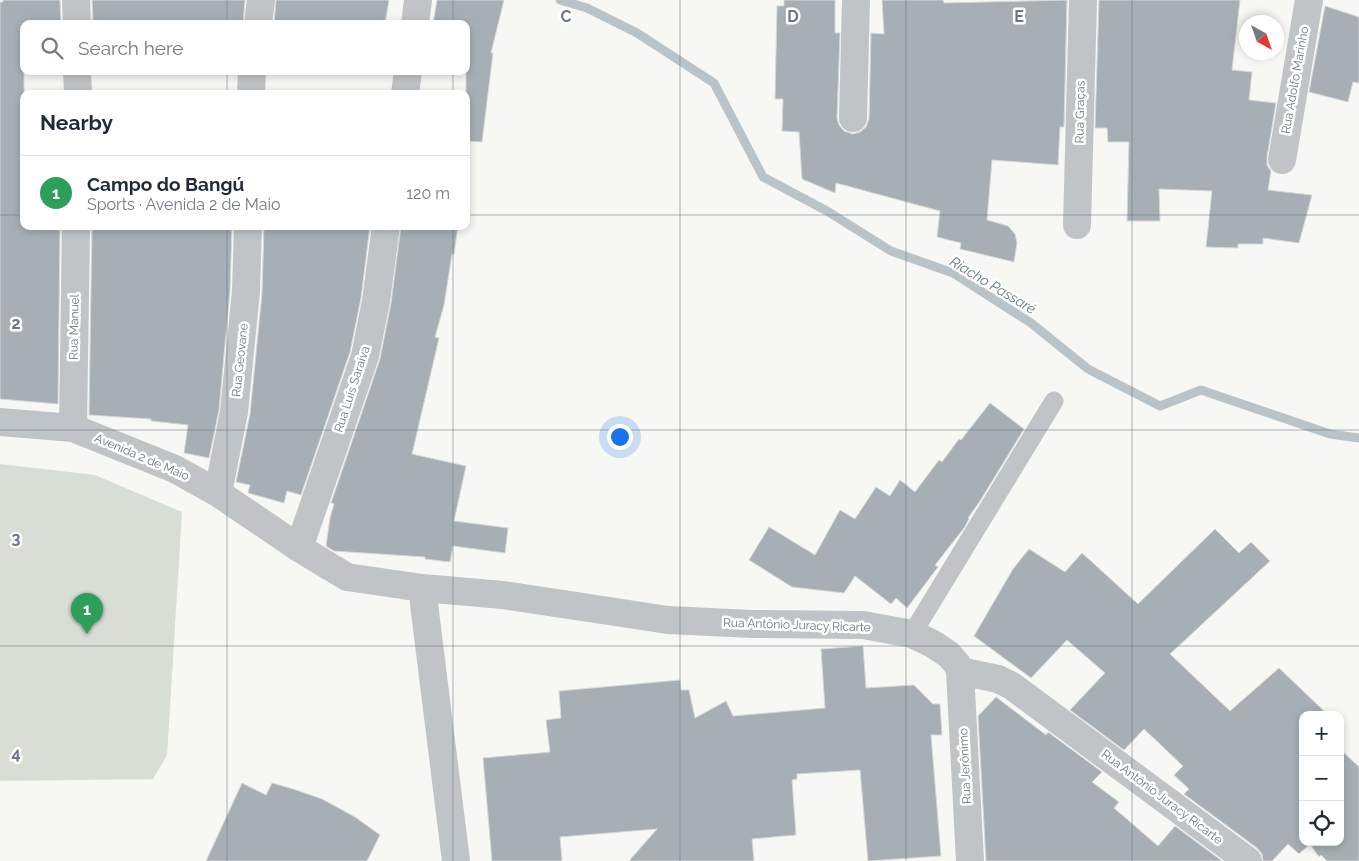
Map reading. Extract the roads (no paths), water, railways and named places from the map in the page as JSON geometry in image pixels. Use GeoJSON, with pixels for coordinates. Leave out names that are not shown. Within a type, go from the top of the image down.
{"type":"FeatureCollection","features":[{"type":"Feature","properties":{"kind":"street"},"geometry":{"type":"LineString","coordinates":[[76,0],[77,20]]}},
{"type":"Feature","properties":{"kind":"street"},"geometry":{"type":"LineString","coordinates":[[258,20],[261,0]]}},
{"type":"Feature","properties":{"kind":"street"},"geometry":{"type":"LineString","coordinates":[[416,20],[418,0]]}},
{"type":"Feature","properties":{"kind":"street"},"geometry":{"type":"LineString","coordinates":[[853,118],[856,0]]}},
{"type":"Feature","properties":{"kind":"street","name":"Rua Graças"},"geometry":{"type":"LineString","coordinates":[[1077,224],[1083,0]]}},
{"type":"Feature","properties":{"kind":"street","name":"Rua Adolfo Marinho"},"geometry":{"type":"LineString","coordinates":[[1282,160],[1309,0]]}},
{"type":"Feature","properties":{"kind":"street"},"geometry":{"type":"LineString","coordinates":[[77,75],[78,90]]}},
{"type":"Feature","properties":{"kind":"street"},"geometry":{"type":"LineString","coordinates":[[251,90],[252,75]]}},
{"type":"Feature","properties":{"kind":"street"},"geometry":{"type":"LineString","coordinates":[[406,90],[407,75]]}},
{"type":"Feature","properties":{"kind":"street","name":"Rua Manuel"},"geometry":{"type":"LineString","coordinates":[[73,428],[76,230]]}},
{"type":"Feature","properties":{"kind":"street","name":"Rua Geovane"},"geometry":{"type":"LineString","coordinates":[[218,493],[234,412],[239,368],[246,291],[248,230]]}},
{"type":"Feature","properties":{"kind":"street","name":"Rua Luís Saraiva"},"geometry":{"type":"LineString","coordinates":[[299,548],[365,356],[376,301],[385,230]]}},
{"type":"Feature","properties":{"kind":"street","name":"Avenida 2 de Maio"},"geometry":{"type":"LineString","coordinates":[[0,422],[73,428],[175,469],[218,493],[299,548],[347,577]]}},
{"type":"Feature","properties":{"kind":"street","name":"Rua Antônio Juracy Ricarte"},"geometry":{"type":"LineString","coordinates":[[347,577],[422,588],[503,595],[668,620],[753,624],[863,625],[912,634],[943,649],[957,664],[960,672],[998,679],[1012,686],[1248,861]]}},
{"type":"Feature","properties":{"kind":"street"},"geometry":{"type":"LineString","coordinates":[[422,588],[456,861]]}},
{"type":"Feature","properties":{"kind":"street","name":"Rua Jerônimo"},"geometry":{"type":"LineString","coordinates":[[960,672],[970,861]]}},
{"type":"Feature","properties":{"kind":"lane"},"geometry":{"type":"LineString","coordinates":[[912,634],[1054,401]]}},
{"type":"Feature","properties":{"kind":"waterway","name":"Riacho Passaré"},"geometry":{"type":"LineString","coordinates":[[560,0],[587,8],[637,33],[714,83],[763,177],[827,211],[891,251],[953,273],[1031,323],[1088,369],[1160,406],[1201,390],[1330,434],[1359,438]]}},
{"type":"Feature","properties":{"kind":"place","name":"Campo do Bangú"},"geometry":{"type":"Point","coordinates":[87,634]}}]}
